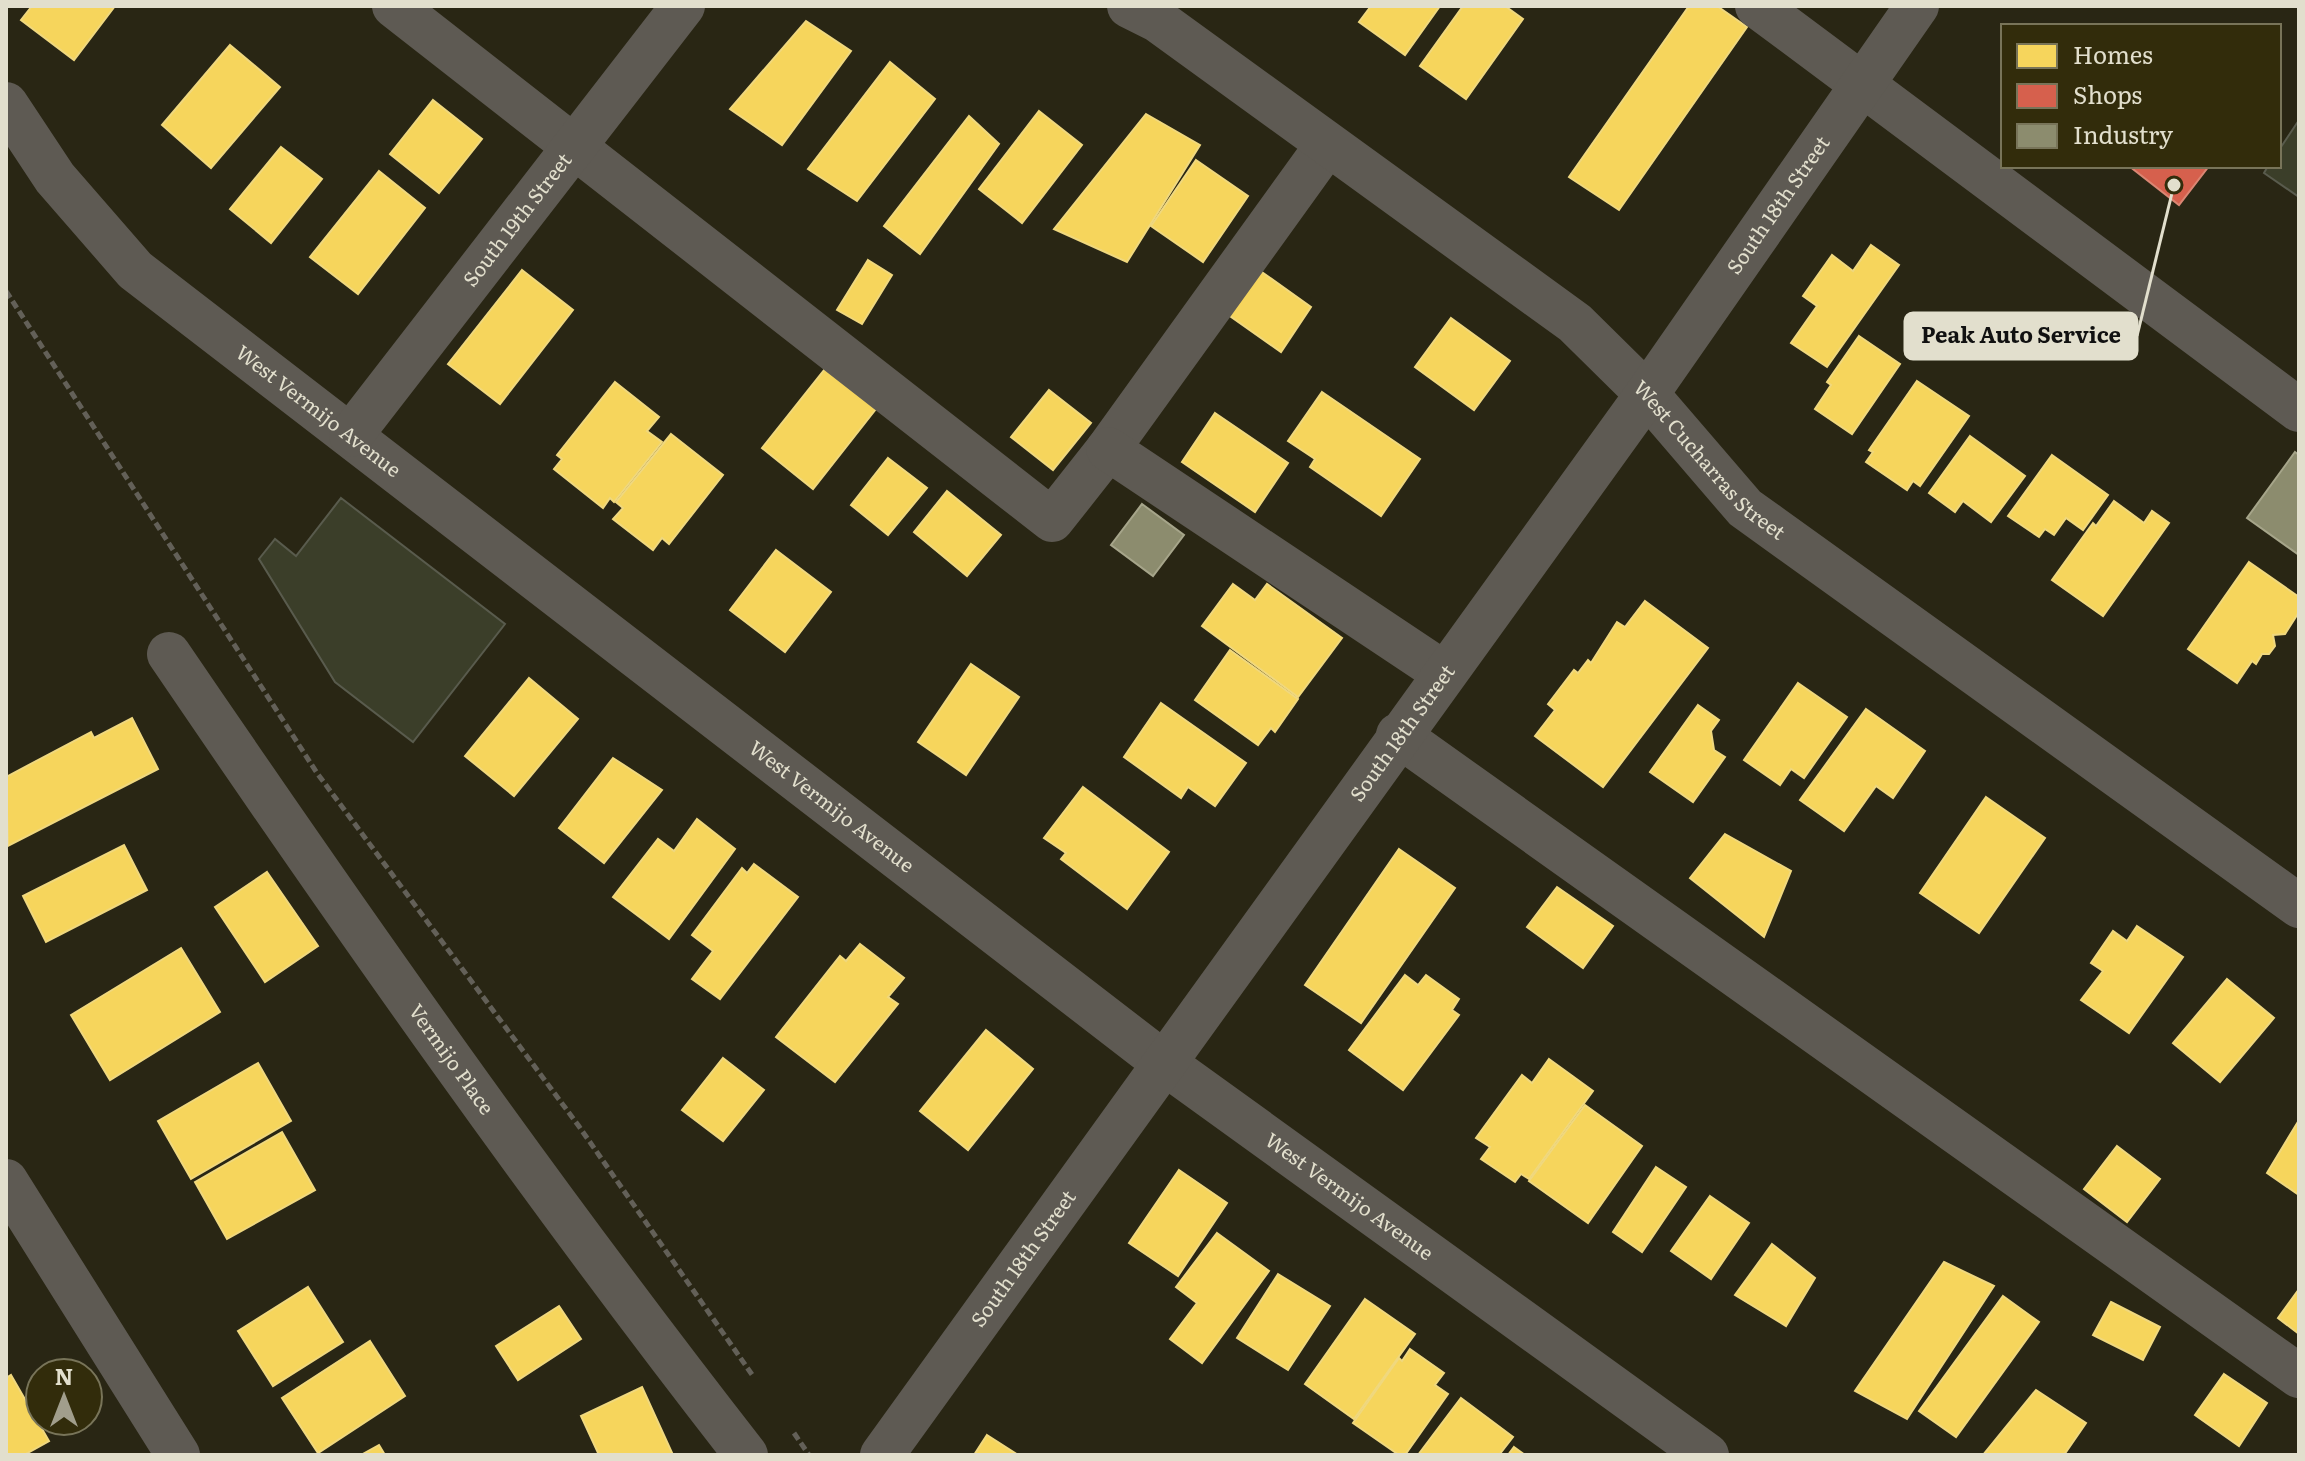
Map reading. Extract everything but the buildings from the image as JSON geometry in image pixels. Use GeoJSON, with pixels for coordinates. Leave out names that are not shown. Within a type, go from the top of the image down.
{"type":"FeatureCollection","features":[{"type":"Feature","properties":{"kind":"street"},"geometry":{"type":"LineString","coordinates":[[394,6],[1052,520],[1108,449],[1327,145]]}},
{"type":"Feature","properties":{"kind":"street","name":"South 19th Street"},"geometry":{"type":"LineString","coordinates":[[351,435],[683,6]]}},
{"type":"Feature","properties":{"kind":"street","name":"West Cucharras Street"},"geometry":{"type":"LineString","coordinates":[[1129,6],[1157,20],[1575,323],[1647,394],[1745,508],[2299,906]]}},
{"type":"Feature","properties":{"kind":"street"},"geometry":{"type":"LineString","coordinates":[[1757,6],[2299,410]]}},
{"type":"Feature","properties":{"kind":"street","name":"South 18th Street"},"geometry":{"type":"LineString","coordinates":[[882,1455],[1398,735],[1647,394],[1917,6]]}},
{"type":"Feature","properties":{"kind":"street","name":"West Vermijo Avenue"},"geometry":{"type":"LineString","coordinates":[[6,104],[55,178],[135,270],[1164,1063],[1707,1455]]}},
{"type":"Feature","properties":{"kind":"street"},"geometry":{"type":"LineString","coordinates":[[1108,449],[1444,673]]}},
{"type":"Feature","properties":{"kind":"street","name":"Vermijo Place"},"geometry":{"type":"LineString","coordinates":[[169,654],[336,899],[604,1271],[746,1455]]}},
{"type":"Feature","properties":{"kind":"street"},"geometry":{"type":"LineString","coordinates":[[1398,735],[2299,1376]]}},
{"type":"Feature","properties":{"kind":"street"},"geometry":{"type":"LineString","coordinates":[[6,1181],[178,1455]]}},
{"type":"Feature","properties":{"kind":"path"},"geometry":{"type":"LineString","coordinates":[[6,291],[317,773],[578,1125],[756,1379]]}},
{"type":"Feature","properties":{"kind":"path"},"geometry":{"type":"LineString","coordinates":[[791,1430],[809,1455]]}},
{"type":"Feature","properties":{"kind":"place","name":"Peak Auto Service"},"geometry":{"type":"Point","coordinates":[2174,185]}}]}
